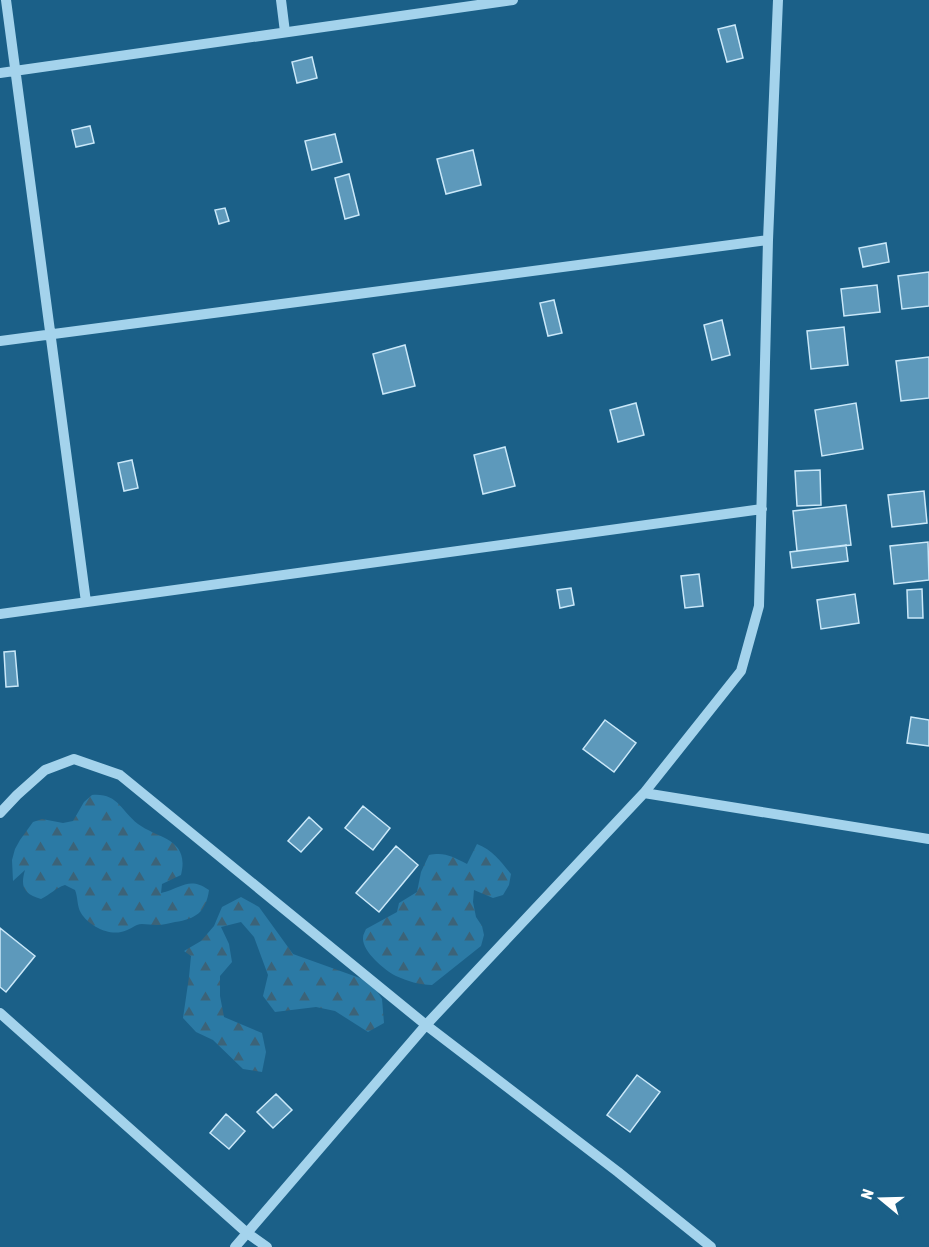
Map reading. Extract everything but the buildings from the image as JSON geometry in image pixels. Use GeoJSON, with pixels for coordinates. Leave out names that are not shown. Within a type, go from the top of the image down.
{"type":"FeatureCollection","features":[{"type":"Feature","properties":{"kind":"street"},"geometry":{"type":"LineString","coordinates":[[6,0],[86,602]]}},
{"type":"Feature","properties":{"kind":"street"},"geometry":{"type":"LineString","coordinates":[[282,0],[285,32]]}},
{"type":"Feature","properties":{"kind":"street"},"geometry":{"type":"LineString","coordinates":[[0,73],[513,0]]}},
{"type":"Feature","properties":{"kind":"street"},"geometry":{"type":"LineString","coordinates":[[235,1247],[426,1025],[644,793],[741,671],[759,606],[768,240],[778,0]]}},
{"type":"Feature","properties":{"kind":"street"},"geometry":{"type":"LineString","coordinates":[[0,341],[768,240]]}},
{"type":"Feature","properties":{"kind":"street"},"geometry":{"type":"LineString","coordinates":[[0,614],[762,509]]}},
{"type":"Feature","properties":{"kind":"street"},"geometry":{"type":"LineString","coordinates":[[0,813],[45,770],[74,759],[120,775],[426,1025],[618,1172],[711,1247]]}},
{"type":"Feature","properties":{"kind":"street"},"geometry":{"type":"LineString","coordinates":[[644,793],[929,839]]}},
{"type":"Feature","properties":{"kind":"street"},"geometry":{"type":"LineString","coordinates":[[0,1013],[247,1233],[267,1247]]}},
{"type":"Feature","properties":{"kind":"green space"},"geometry":{"type":"Polygon","coordinates":[[[92,795],[101,795],[113,800],[138,824],[177,847],[183,863],[181,875],[162,884],[161,893],[185,884],[202,886],[209,890],[208,898],[199,913],[182,921],[159,925],[139,924],[124,931],[110,932],[98,928],[84,917],[79,908],[75,890],[65,885],[41,899],[31,895],[25,889],[23,881],[25,870],[13,881],[12,860],[15,849],[33,822],[42,819],[63,823],[73,821],[84,802],[92,795]]]}},
{"type":"Feature","properties":{"kind":"green space"},"geometry":{"type":"Polygon","coordinates":[[[477,844],[500,860],[511,874],[509,885],[503,895],[493,898],[474,890],[473,902],[476,917],[482,926],[484,935],[481,946],[432,985],[400,978],[380,965],[366,949],[363,938],[366,929],[397,912],[399,903],[417,892],[421,872],[429,855],[445,855],[467,864],[477,844]]]}},
{"type":"Feature","properties":{"kind":"green space"},"geometry":{"type":"Polygon","coordinates":[[[241,897],[259,907],[293,954],[371,982],[382,999],[384,1023],[368,1032],[335,1011],[316,1007],[275,1012],[263,996],[268,975],[254,937],[241,922],[221,927],[229,944],[232,962],[220,976],[220,996],[224,1017],[262,1033],[266,1052],[262,1072],[243,1069],[213,1040],[196,1032],[183,1018],[191,956],[184,951],[201,941],[214,926],[222,907],[241,897]]]}}]}
